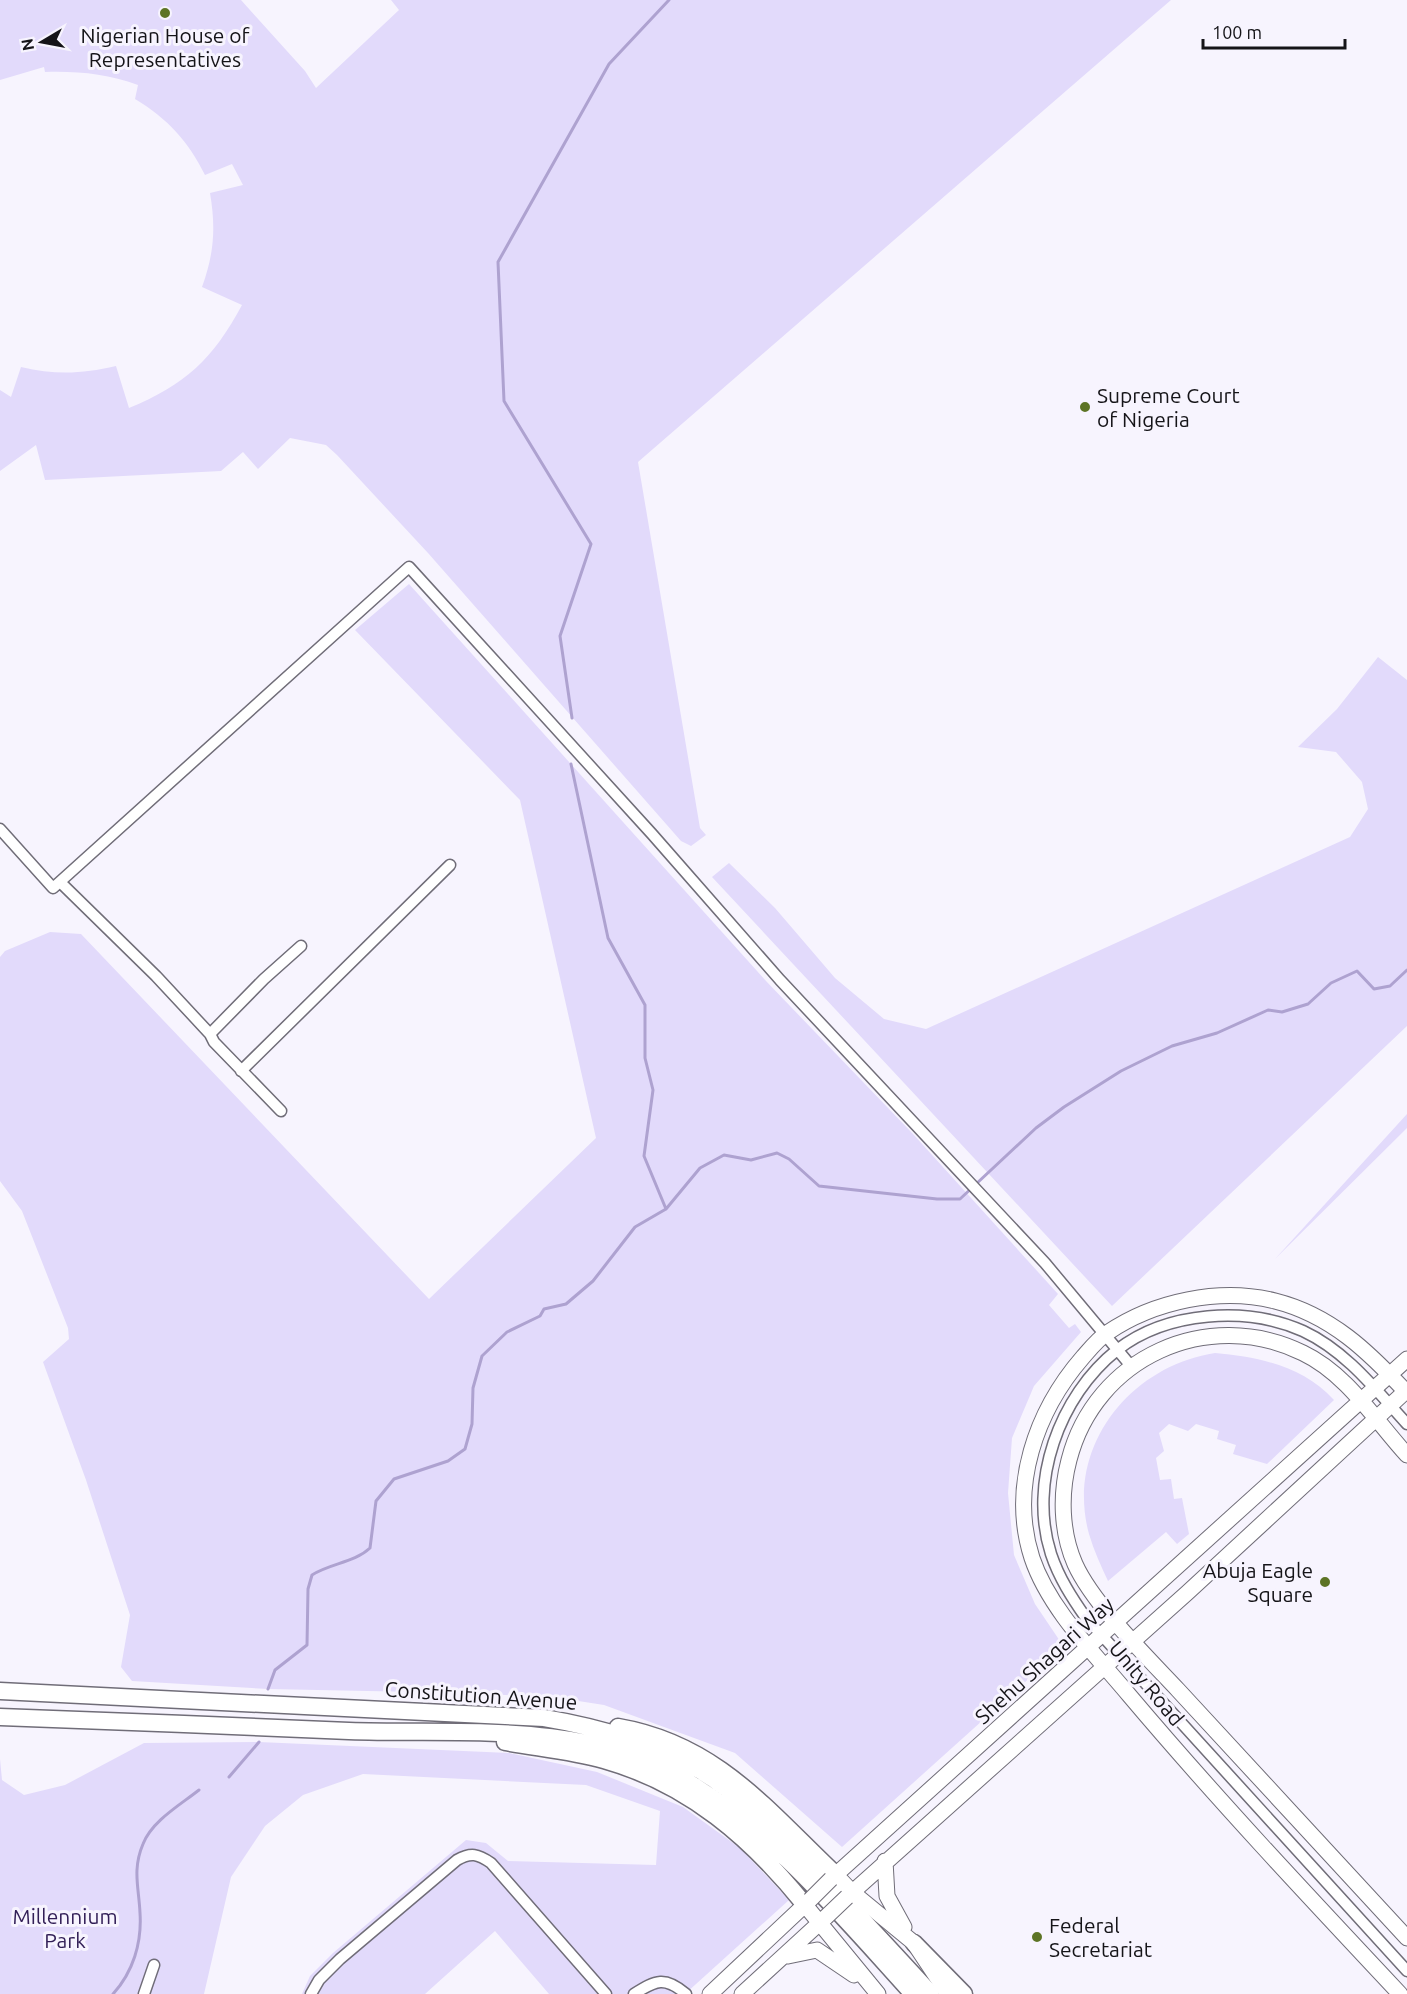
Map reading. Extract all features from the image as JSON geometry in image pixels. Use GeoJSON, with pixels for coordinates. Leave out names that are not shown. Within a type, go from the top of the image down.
{"type":"FeatureCollection","features":[{"type":"Feature","properties":{"kind":"main road","name":"Unity Road"},"geometry":{"type":"LineString","coordinates":[[1400,1994],[1232,1814],[1105,1666],[1095,1642],[1042,1581],[1032,1558],[1023,1508],[1028,1458],[1051,1402],[1068,1374],[1106,1333],[1167,1305],[1186,1300],[1227,1295],[1273,1300],[1333,1325],[1354,1340],[1406,1392]]}},
{"type":"Feature","properties":{"kind":"main road","name":"Unity Road"},"geometry":{"type":"LineString","coordinates":[[1407,1455],[1338,1377],[1302,1352],[1280,1344],[1243,1336],[1202,1337],[1182,1342],[1131,1366],[1097,1399],[1084,1420],[1070,1454],[1062,1505],[1067,1538],[1075,1563],[1089,1587],[1133,1640],[1407,1938]]}},
{"type":"Feature","properties":{"kind":"main road","name":"Shehu Shagari Way"},"geometry":{"type":"LineString","coordinates":[[710,1994],[834,1877],[1407,1359]]}},
{"type":"Feature","properties":{"kind":"main road"},"geometry":{"type":"LineString","coordinates":[[742,1994],[885,1861],[1105,1666],[1406,1392]]}},
{"type":"Feature","properties":{"kind":"main road","name":"Constitution Avenue"},"geometry":{"type":"LineString","coordinates":[[0,1691],[544,1718],[581,1724],[670,1754],[699,1770],[743,1801],[860,1916],[931,1994]]}},
{"type":"Feature","properties":{"kind":"main road","name":"Constitution Avenue"},"geometry":{"type":"LineString","coordinates":[[0,1717],[353,1731],[536,1735],[598,1745],[640,1759],[701,1790],[730,1809],[772,1845],[913,1994]]}},
{"type":"Feature","properties":{"kind":"main road"},"geometry":{"type":"LineString","coordinates":[[581,1724],[645,1731],[695,1755],[740,1782],[767,1805],[849,1894],[914,1943],[964,1994]]}},
{"type":"Feature","properties":{"kind":"main road"},"geometry":{"type":"LineString","coordinates":[[469,1732],[503,1742],[604,1760],[654,1778],[711,1810],[747,1840],[808,1902],[877,1994]]}},
{"type":"Feature","properties":{"kind":"main road"},"geometry":{"type":"LineString","coordinates":[[885,1861],[887,1896],[914,1943],[948,1994]]}},
{"type":"Feature","properties":{"kind":"main road"},"geometry":{"type":"LineString","coordinates":[[782,1957],[817,1950],[841,1965],[877,1994]]}},
{"type":"Feature","properties":{"kind":"street"},"geometry":{"type":"LineString","coordinates":[[0,829],[53,888],[409,567],[652,834],[750,947],[1030,1248],[1106,1333],[1131,1366]]}},
{"type":"Feature","properties":{"kind":"street"},"geometry":{"type":"LineString","coordinates":[[242,1071],[450,865]]}},
{"type":"Feature","properties":{"kind":"street"},"geometry":{"type":"LineString","coordinates":[[60,882],[156,976],[281,1111]]}},
{"type":"Feature","properties":{"kind":"street"},"geometry":{"type":"LineString","coordinates":[[210,1034],[264,979],[301,946]]}},
{"type":"Feature","properties":{"kind":"street","name":"Unity Road"},"geometry":{"type":"LineString","coordinates":[[1407,1424],[1375,1389],[1322,1341],[1280,1323],[1258,1318],[1238,1315],[1187,1319],[1119,1349],[1084,1385],[1068,1410],[1048,1462],[1044,1496],[1046,1528],[1059,1575],[1095,1642],[1117,1655],[1407,1971]]}},
{"type":"Feature","properties":{"kind":"street"},"geometry":{"type":"LineString","coordinates":[[311,1994],[319,1980],[340,1959],[456,1860],[467,1855],[478,1854],[492,1863],[606,1994]]}},
{"type":"Feature","properties":{"kind":"street"},"geometry":{"type":"LineString","coordinates":[[144,1994],[154,1965]]}},
{"type":"Feature","properties":{"kind":"street"},"geometry":{"type":"LineString","coordinates":[[634,1994],[660,1981],[670,1982],[686,1994]]}},
{"type":"Feature","properties":{"kind":"green space"},"geometry":{"type":"Polygon","coordinates":[[[0,0],[241,0],[305,71],[316,88],[399,10],[391,0],[1171,0],[638,462],[700,828],[706,835],[691,846],[681,841],[428,553],[326,445],[290,438],[258,469],[243,452],[221,471],[45,480],[36,445],[0,471],[0,390],[11,397],[21,367],[68,372],[92,371],[116,366],[129,408],[182,380],[220,341],[242,305],[202,287],[213,241],[210,193],[243,185],[232,164],[205,175],[192,152],[176,132],[135,99],[138,85],[93,74],[45,72],[44,67],[0,80],[0,0]]]}},
{"type":"Feature","properties":{"kind":"green space"},"geometry":{"type":"Polygon","coordinates":[[[409,584],[766,981],[913,1134],[1058,1294],[1049,1305],[1069,1328],[1075,1324],[1081,1332],[1034,1386],[1012,1438],[1008,1493],[1014,1555],[1035,1604],[1064,1647],[842,1847],[735,1753],[604,1705],[559,1698],[467,1693],[268,1689],[132,1681],[121,1667],[130,1615],[86,1480],[43,1362],[69,1339],[68,1328],[22,1211],[0,1181],[0,957],[5,951],[50,932],[81,934],[429,1299],[596,1138],[520,800],[355,630],[409,584]]]}},
{"type":"Feature","properties":{"kind":"green space"},"geometry":{"type":"Polygon","coordinates":[[[1378,657],[1407,680],[1407,1026],[1112,1306],[712,877],[729,863],[775,908],[835,978],[884,1019],[926,1029],[1350,837],[1368,809],[1362,782],[1336,752],[1298,747],[1337,709],[1378,657]]]}},
{"type":"Feature","properties":{"kind":"green space"},"geometry":{"type":"Polygon","coordinates":[[[1407,1114],[1407,1128],[1275,1259],[1407,1114]]]}},
{"type":"Feature","properties":{"kind":"green space"},"geometry":{"type":"Polygon","coordinates":[[[1215,1353],[1248,1357],[1279,1365],[1309,1379],[1334,1400],[1267,1464],[1233,1454],[1236,1445],[1217,1439],[1219,1431],[1196,1424],[1188,1431],[1169,1424],[1159,1433],[1164,1451],[1156,1458],[1160,1480],[1171,1479],[1174,1499],[1182,1498],[1189,1534],[1177,1544],[1166,1532],[1108,1581],[1089,1534],[1084,1502],[1087,1471],[1096,1442],[1111,1416],[1131,1393],[1156,1375],[1184,1361],[1215,1353]]]}},
{"type":"Feature","properties":{"kind":"green space","name":"Millennium Park"},"geometry":{"type":"Polygon","coordinates":[[[259,1742],[509,1753],[597,1772],[683,1807],[740,1848],[789,1900],[685,1994],[549,1994],[495,1931],[425,1994],[302,1994],[310,1976],[333,1953],[466,1840],[486,1843],[508,1861],[656,1865],[660,1811],[586,1785],[363,1774],[303,1795],[265,1826],[231,1877],[204,1994],[0,1994],[0,1759],[2,1780],[24,1795],[65,1785],[144,1743],[259,1742]]]}},
{"type":"Feature","properties":{"kind":"waterway"},"geometry":{"type":"LineString","coordinates":[[572,718],[560,636],[591,544],[504,401],[498,262],[609,64],[669,0]]}},
{"type":"Feature","properties":{"kind":"waterway"},"geometry":{"type":"LineString","coordinates":[[571,764],[608,938],[645,1005],[645,1058],[653,1090],[644,1156],[666,1209]]}},
{"type":"Feature","properties":{"kind":"waterway"},"geometry":{"type":"LineString","coordinates":[[268,1689],[275,1670],[307,1645],[308,1589],[312,1575],[357,1557],[370,1548],[376,1501],[394,1479],[448,1461],[465,1449],[472,1424],[473,1388],[482,1356],[507,1332],[540,1316],[544,1309],[566,1304],[593,1281],[635,1227],[666,1209],[700,1168],[724,1155],[751,1160],[777,1153],[789,1159],[819,1186],[937,1199],[960,1199],[1036,1128],[1064,1107],[1121,1071],[1172,1046],[1217,1033],[1268,1010],[1282,1012],[1308,1004],[1331,983],[1357,971],[1374,989],[1390,986],[1407,970]]}},
{"type":"Feature","properties":{"kind":"waterway"},"geometry":{"type":"LineString","coordinates":[[229,1777],[259,1742]]}},
{"type":"Feature","properties":{"kind":"waterway"},"geometry":{"type":"LineString","coordinates":[[113,1994],[131,1967],[138,1946],[140,1924],[137,1871],[143,1844],[160,1821],[199,1790]]}},
{"type":"Feature","properties":{"kind":"place","name":"Nigerian House of Representatives"},"geometry":{"type":"Point","coordinates":[165,13]}},
{"type":"Feature","properties":{"kind":"place","name":"Supreme Court of Nigeria"},"geometry":{"type":"Point","coordinates":[1085,407]}},
{"type":"Feature","properties":{"kind":"place","name":"Abuja Eagle Square"},"geometry":{"type":"Point","coordinates":[1325,1582]}},
{"type":"Feature","properties":{"kind":"place","name":"Federal Secretariat"},"geometry":{"type":"Point","coordinates":[1037,1937]}}]}
